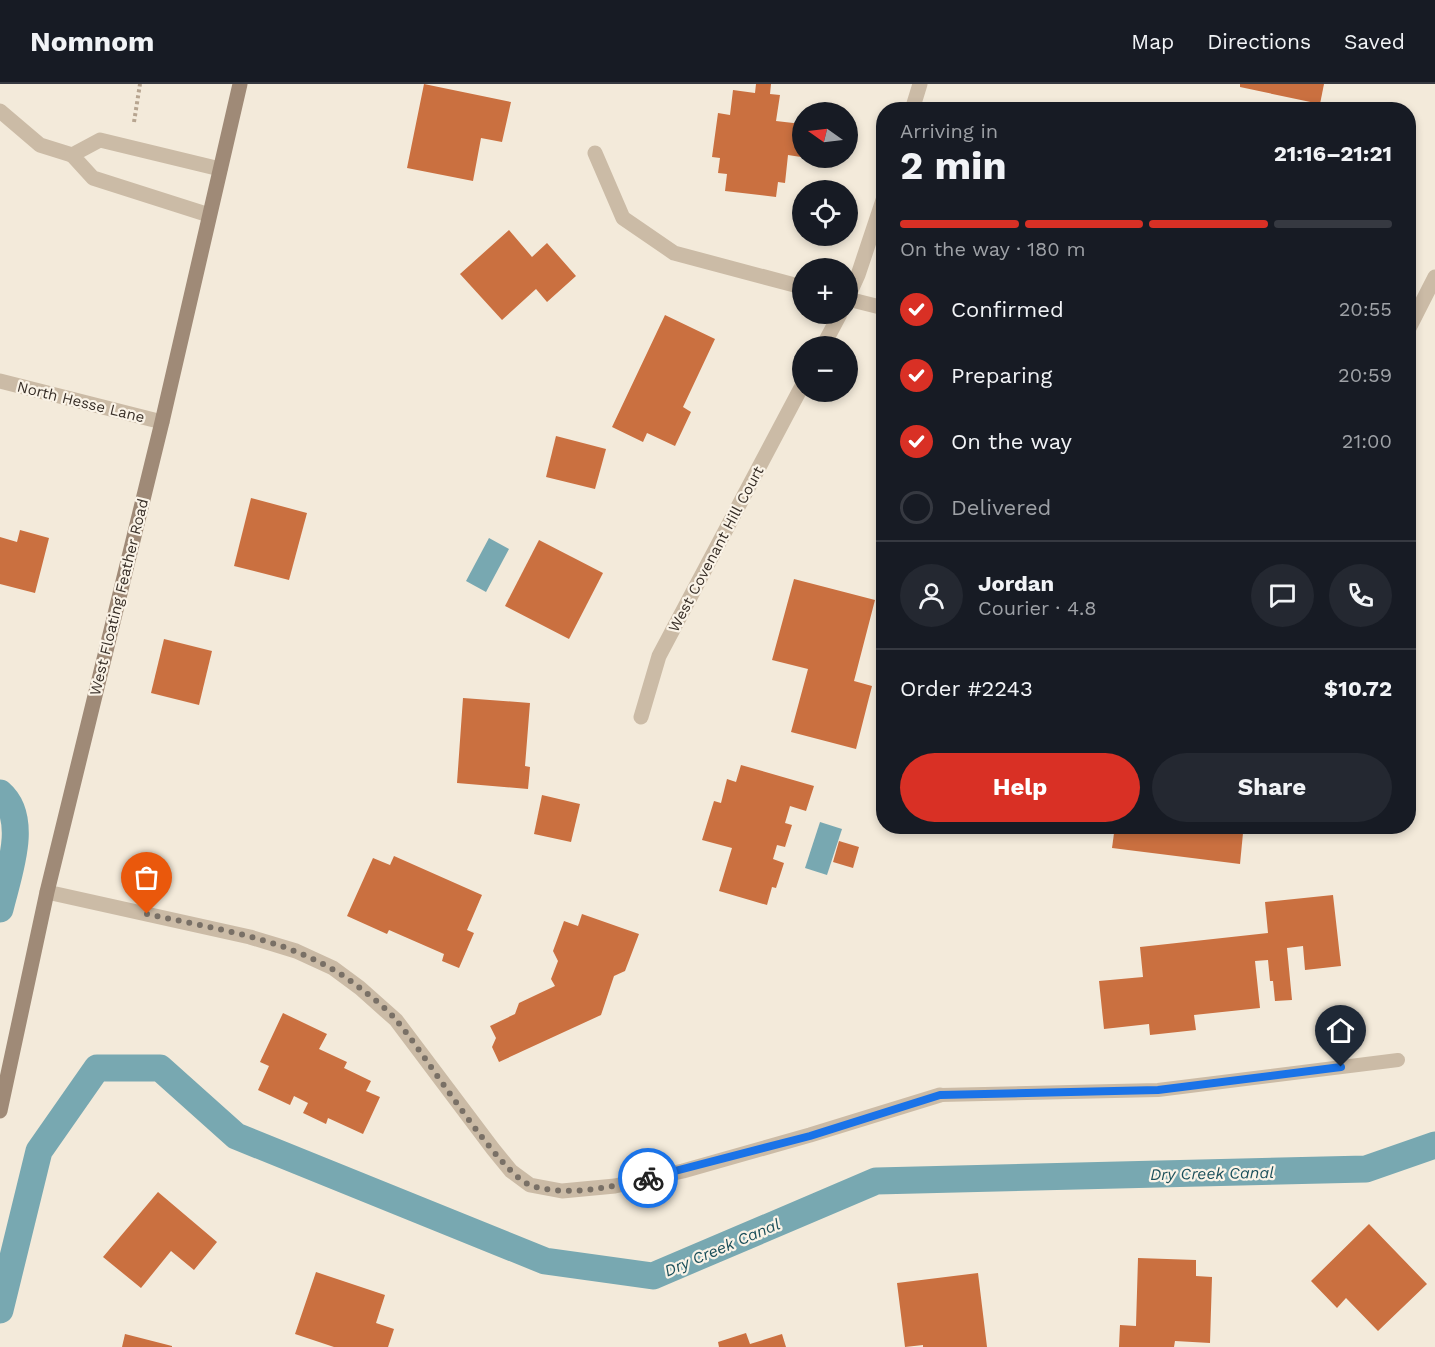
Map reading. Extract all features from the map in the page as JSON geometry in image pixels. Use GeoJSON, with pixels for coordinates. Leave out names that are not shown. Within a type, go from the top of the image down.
{"type":"FeatureCollection","features":[{"type":"Feature","properties":{"kind":"main road","name":"West Floating Feather Road"},"geometry":{"type":"LineString","coordinates":[[0,1111],[47,892],[162,422],[240,84]]}},
{"type":"Feature","properties":{"kind":"street"},"geometry":{"type":"LineString","coordinates":[[914,102],[920,84]]}},
{"type":"Feature","properties":{"kind":"street"},"geometry":{"type":"LineString","coordinates":[[0,111],[40,146],[72,155],[93,178],[209,215]]}},
{"type":"Feature","properties":{"kind":"street"},"geometry":{"type":"LineString","coordinates":[[72,155],[100,140],[220,169]]}},
{"type":"Feature","properties":{"kind":"street"},"geometry":{"type":"LineString","coordinates":[[595,153],[623,218],[674,253],[792,284]]}},
{"type":"Feature","properties":{"kind":"street"},"geometry":{"type":"LineString","coordinates":[[858,275],[876,221]]}},
{"type":"Feature","properties":{"kind":"street"},"geometry":{"type":"LineString","coordinates":[[1416,314],[1435,276]]}},
{"type":"Feature","properties":{"kind":"street"},"geometry":{"type":"LineString","coordinates":[[858,301],[876,306]]}},
{"type":"Feature","properties":{"kind":"street","name":"North Hesse Lane"},"geometry":{"type":"LineString","coordinates":[[0,381],[162,422]]}},
{"type":"Feature","properties":{"kind":"street","name":"West Covenant Hill Court"},"geometry":{"type":"LineString","coordinates":[[641,717],[659,656],[794,402]]}},
{"type":"Feature","properties":{"kind":"street"},"geometry":{"type":"LineString","coordinates":[[47,892],[250,937],[296,951],[333,968],[396,1020],[492,1149],[511,1171],[530,1185],[562,1191],[615,1186],[683,1171],[810,1136],[940,1095]]}},
{"type":"Feature","properties":{"kind":"lane"},"geometry":{"type":"LineString","coordinates":[[940,1095],[1158,1090],[1398,1060]]}},
{"type":"Feature","properties":{"kind":"path"},"geometry":{"type":"LineString","coordinates":[[134,122],[140,84]]}},
{"type":"Feature","properties":{"kind":"water"},"geometry":{"type":"Polygon","coordinates":[[[489,538],[509,549],[486,592],[466,581],[489,538]]]}},
{"type":"Feature","properties":{"kind":"water"},"geometry":{"type":"Polygon","coordinates":[[[820,822],[842,829],[827,875],[805,868],[820,822]]]}},
{"type":"Feature","properties":{"kind":"building"},"geometry":{"type":"Polygon","coordinates":[[[424,84],[511,102],[502,142],[481,138],[473,181],[407,168],[424,84]]]}},
{"type":"Feature","properties":{"kind":"building"},"geometry":{"type":"Polygon","coordinates":[[[756,84],[771,84],[770,94],[780,95],[776,121],[792,123],[792,156],[788,155],[785,183],[778,182],[776,197],[725,191],[727,174],[718,173],[720,158],[712,157],[718,113],[730,115],[733,90],[755,93],[756,84]]]}},
{"type":"Feature","properties":{"kind":"building"},"geometry":{"type":"Polygon","coordinates":[[[1240,84],[1324,84],[1320,102],[1240,87],[1240,84]]]}},
{"type":"Feature","properties":{"kind":"building"},"geometry":{"type":"Polygon","coordinates":[[[509,230],[532,257],[547,243],[576,276],[547,302],[536,289],[502,320],[460,274],[509,230]]]}},
{"type":"Feature","properties":{"kind":"building"},"geometry":{"type":"Polygon","coordinates":[[[665,315],[715,339],[683,407],[691,412],[675,446],[647,433],[643,442],[612,427],[665,315]]]}},
{"type":"Feature","properties":{"kind":"building"},"geometry":{"type":"Polygon","coordinates":[[[556,436],[606,449],[595,489],[546,477],[556,436]]]}},
{"type":"Feature","properties":{"kind":"building"},"geometry":{"type":"Polygon","coordinates":[[[251,498],[307,513],[289,580],[234,566],[251,498]]]}},
{"type":"Feature","properties":{"kind":"building"},"geometry":{"type":"Polygon","coordinates":[[[20,530],[49,538],[35,593],[0,584],[0,537],[17,542],[20,530]]]}},
{"type":"Feature","properties":{"kind":"building"},"geometry":{"type":"Polygon","coordinates":[[[539,540],[603,573],[569,639],[505,606],[539,540]]]}},
{"type":"Feature","properties":{"kind":"building"},"geometry":{"type":"Polygon","coordinates":[[[794,579],[875,600],[854,681],[872,686],[856,749],[791,732],[808,669],[772,660],[794,579]]]}},
{"type":"Feature","properties":{"kind":"building"},"geometry":{"type":"Polygon","coordinates":[[[164,639],[212,651],[199,705],[151,693],[164,639]]]}},
{"type":"Feature","properties":{"kind":"building"},"geometry":{"type":"Polygon","coordinates":[[[463,698],[530,703],[525,766],[530,767],[528,789],[457,783],[463,698]]]}},
{"type":"Feature","properties":{"kind":"building"},"geometry":{"type":"Polygon","coordinates":[[[741,765],[814,786],[806,811],[790,806],[785,823],[792,825],[785,847],[777,845],[773,859],[784,863],[776,888],[772,887],[767,905],[719,891],[732,848],[702,840],[714,801],[721,803],[727,779],[736,782],[741,765]]]}},
{"type":"Feature","properties":{"kind":"building"},"geometry":{"type":"Polygon","coordinates":[[[542,795],[580,804],[571,842],[534,834],[542,795]]]}},
{"type":"Feature","properties":{"kind":"building"},"geometry":{"type":"Polygon","coordinates":[[[1114,834],[1243,834],[1240,864],[1112,848],[1114,834]]]}},
{"type":"Feature","properties":{"kind":"building"},"geometry":{"type":"Polygon","coordinates":[[[839,841],[859,847],[853,868],[833,862],[839,841]]]}},
{"type":"Feature","properties":{"kind":"building"},"geometry":{"type":"Polygon","coordinates":[[[394,856],[482,895],[467,930],[474,933],[459,968],[442,961],[444,954],[389,930],[387,934],[347,916],[373,858],[390,865],[394,856]]]}},
{"type":"Feature","properties":{"kind":"building"},"geometry":{"type":"Polygon","coordinates":[[[1333,895],[1341,966],[1305,970],[1303,946],[1287,948],[1292,1000],[1275,1001],[1268,960],[1255,961],[1260,1008],[1194,1015],[1196,1030],[1150,1035],[1149,1024],[1104,1029],[1099,981],[1143,977],[1140,947],[1268,933],[1265,902],[1333,895]]]}},
{"type":"Feature","properties":{"kind":"building"},"geometry":{"type":"Polygon","coordinates":[[[582,914],[639,934],[625,971],[614,976],[601,1015],[499,1062],[492,1047],[496,1038],[490,1026],[515,1014],[519,1003],[555,986],[551,979],[558,961],[553,951],[564,921],[578,926],[582,914]]]}},
{"type":"Feature","properties":{"kind":"building"},"geometry":{"type":"Polygon","coordinates":[[[283,1013],[327,1034],[319,1049],[347,1062],[344,1068],[371,1081],[366,1091],[380,1097],[363,1134],[328,1118],[326,1124],[303,1113],[308,1103],[294,1096],[290,1105],[258,1090],[269,1066],[260,1062],[283,1013]]]}},
{"type":"Feature","properties":{"kind":"building"},"geometry":{"type":"Polygon","coordinates":[[[158,1192],[217,1242],[194,1270],[171,1251],[141,1288],[103,1257],[158,1192]]]}},
{"type":"Feature","properties":{"kind":"building"},"geometry":{"type":"Polygon","coordinates":[[[1369,1224],[1427,1284],[1378,1331],[1346,1298],[1337,1308],[1311,1281],[1369,1224]]]}},
{"type":"Feature","properties":{"kind":"building"},"geometry":{"type":"Polygon","coordinates":[[[1138,1258],[1196,1260],[1196,1276],[1212,1277],[1210,1343],[1175,1341],[1174,1347],[1119,1347],[1120,1325],[1136,1326],[1138,1258]]]}},
{"type":"Feature","properties":{"kind":"building"},"geometry":{"type":"Polygon","coordinates":[[[316,1272],[385,1295],[376,1323],[394,1329],[388,1347],[334,1347],[295,1334],[316,1272]]]}},
{"type":"Feature","properties":{"kind":"building"},"geometry":{"type":"Polygon","coordinates":[[[978,1273],[987,1347],[923,1347],[923,1345],[905,1347],[897,1283],[978,1273]]]}},
{"type":"Feature","properties":{"kind":"building"},"geometry":{"type":"Polygon","coordinates":[[[746,1333],[750,1344],[782,1334],[786,1347],[719,1347],[718,1342],[746,1333]]]}},
{"type":"Feature","properties":{"kind":"building"},"geometry":{"type":"Polygon","coordinates":[[[125,1334],[172,1346],[172,1347],[122,1347],[125,1334]]]}},
{"type":"Feature","properties":{"kind":"waterway"},"geometry":{"type":"LineString","coordinates":[[0,793],[9,804],[14,817],[15,832],[11,864],[0,909]]}},
{"type":"Feature","properties":{"kind":"waterway","name":"Dry Creek Canal"},"geometry":{"type":"LineString","coordinates":[[0,1310],[39,1151],[97,1068],[160,1068],[236,1136],[545,1261],[653,1276],[876,1181],[1366,1169],[1435,1145]]}},
{"type":"Feature","properties":{"kind":"way so far"},"geometry":{"type":"LineString","coordinates":[[147,914],[250,937],[296,951],[333,968],[396,1020],[492,1149],[511,1171],[530,1185],[562,1191],[615,1186],[648,1178]]}},
{"type":"Feature","properties":{"kind":"route"},"geometry":{"type":"LineString","coordinates":[[648,1178],[683,1171],[810,1136],[940,1095],[1158,1090],[1341,1067]]}}]}
